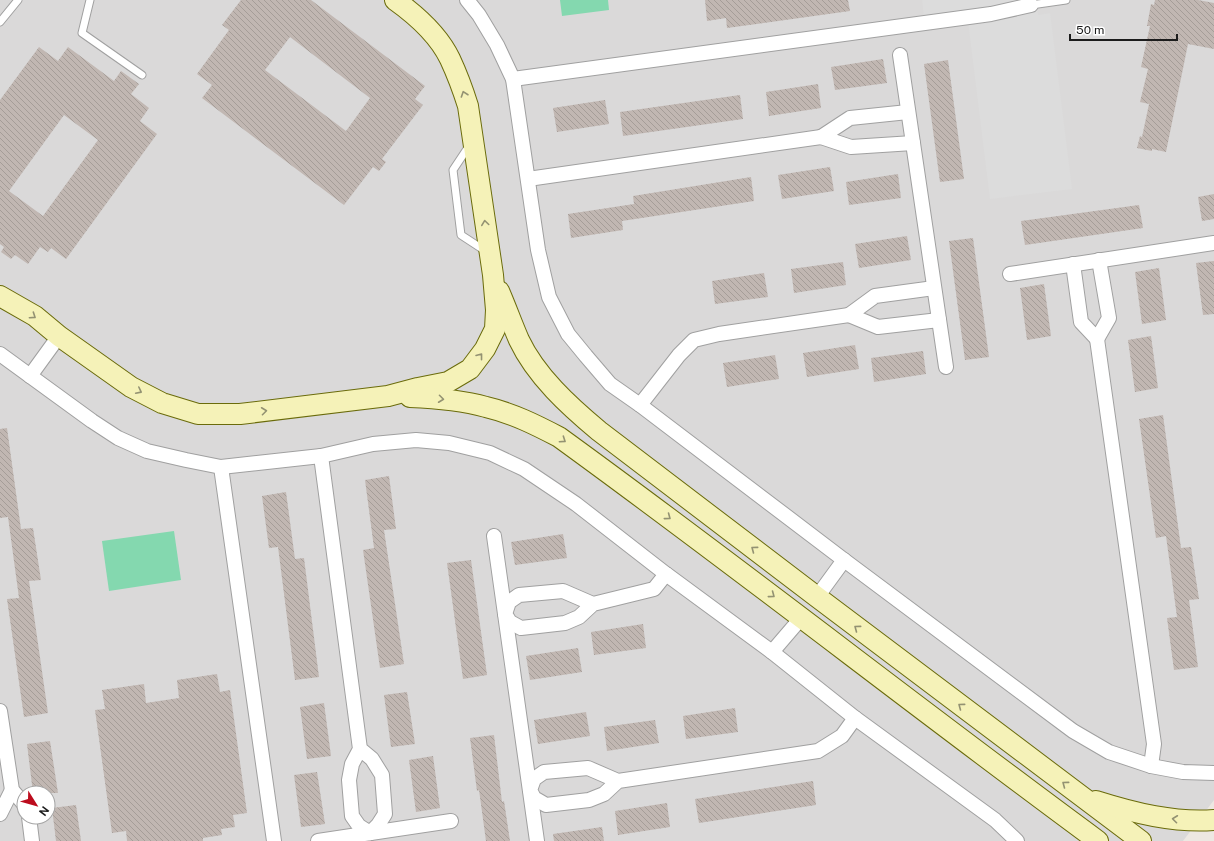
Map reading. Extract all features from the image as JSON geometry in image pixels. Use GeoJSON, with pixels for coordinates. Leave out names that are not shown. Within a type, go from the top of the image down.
{"type":"FeatureCollection","features":[{"type":"Feature","properties":{"kind":"main road"},"geometry":{"type":"LineString","coordinates":[[0,296],[35,316],[59,336],[131,387],[162,403],[198,414],[240,414],[388,396],[448,382],[470,368],[485,349],[495,329],[496,310],[493,275],[468,106],[449,58],[432,33],[411,12],[395,0]]}},
{"type":"Feature","properties":{"kind":"main road"},"geometry":{"type":"LineString","coordinates":[[493,275],[523,346],[534,364],[552,387],[576,412],[816,597],[1141,841]]}},
{"type":"Feature","properties":{"kind":"main road"},"geometry":{"type":"LineString","coordinates":[[388,396],[437,398],[466,402],[487,407],[533,424],[559,437],[802,617],[1098,841]]}},
{"type":"Feature","properties":{"kind":"main road"},"geometry":{"type":"LineString","coordinates":[[1082,796],[1144,814],[1185,820],[1214,820]]}},
{"type":"Feature","properties":{"kind":"main road"},"geometry":{"type":"LineString","coordinates":[[1038,797],[1070,827],[1082,841]]}},
{"type":"Feature","properties":{"kind":"street"},"geometry":{"type":"LineString","coordinates":[[467,0],[479,15],[497,45],[513,79],[538,250],[549,297],[568,334],[610,384],[640,405],[1073,732],[1109,752],[1151,766],[1183,772],[1214,773]]}},
{"type":"Feature","properties":{"kind":"street"},"geometry":{"type":"LineString","coordinates":[[513,79],[984,16],[1031,5]]}},
{"type":"Feature","properties":{"kind":"street"},"geometry":{"type":"LineString","coordinates":[[900,55],[946,367]]}},
{"type":"Feature","properties":{"kind":"street"},"geometry":{"type":"LineString","coordinates":[[528,179],[821,137],[850,118],[908,112]]}},
{"type":"Feature","properties":{"kind":"street"},"geometry":{"type":"LineString","coordinates":[[821,137],[851,147],[913,143]]}},
{"type":"Feature","properties":{"kind":"street"},"geometry":{"type":"LineString","coordinates":[[1010,274],[1214,243]]}},
{"type":"Feature","properties":{"kind":"street"},"geometry":{"type":"LineString","coordinates":[[1097,339],[1108,318],[1099,260]]}},
{"type":"Feature","properties":{"kind":"street"},"geometry":{"type":"LineString","coordinates":[[1073,264],[1081,322],[1097,339],[1154,744],[1151,766]]}},
{"type":"Feature","properties":{"kind":"street"},"geometry":{"type":"LineString","coordinates":[[640,405],[679,354],[694,340],[719,334],[849,315],[875,296],[934,288]]}},
{"type":"Feature","properties":{"kind":"street"},"geometry":{"type":"LineString","coordinates":[[849,315],[878,327],[939,320]]}},
{"type":"Feature","properties":{"kind":"street"},"geometry":{"type":"LineString","coordinates":[[30,376],[59,336]]}},
{"type":"Feature","properties":{"kind":"street"},"geometry":{"type":"LineString","coordinates":[[0,354],[92,421],[118,438],[147,451],[221,467],[321,456],[373,444],[416,440],[449,443],[490,453],[524,469],[576,504],[666,574],[772,652],[855,718],[995,820],[1017,841]]}},
{"type":"Feature","properties":{"kind":"street"},"geometry":{"type":"LineString","coordinates":[[321,456],[360,749],[352,764],[349,780],[352,816],[359,826],[370,833]]}},
{"type":"Feature","properties":{"kind":"street"},"geometry":{"type":"LineString","coordinates":[[221,467],[274,841]]}},
{"type":"Feature","properties":{"kind":"street"},"geometry":{"type":"LineString","coordinates":[[494,536],[538,841]]}},
{"type":"Feature","properties":{"kind":"street"},"geometry":{"type":"LineString","coordinates":[[816,597],[844,560]]}},
{"type":"Feature","properties":{"kind":"street"},"geometry":{"type":"LineString","coordinates":[[505,614],[510,622],[521,628],[565,623],[579,617],[593,604],[654,589],[666,574]]}},
{"type":"Feature","properties":{"kind":"street"},"geometry":{"type":"LineString","coordinates":[[505,614],[509,602],[519,595],[563,591],[593,604]]}},
{"type":"Feature","properties":{"kind":"street"},"geometry":{"type":"LineString","coordinates":[[772,652],[802,617]]}},
{"type":"Feature","properties":{"kind":"street"},"geometry":{"type":"LineString","coordinates":[[0,711],[12,790],[16,795]]}},
{"type":"Feature","properties":{"kind":"street"},"geometry":{"type":"LineString","coordinates":[[618,781],[604,794],[589,800],[546,805],[534,798],[530,790],[534,779],[544,772],[588,768],[618,781],[818,751],[842,736],[855,718]]}},
{"type":"Feature","properties":{"kind":"street"},"geometry":{"type":"LineString","coordinates":[[360,749],[372,758],[382,775],[385,814],[378,825],[370,833]]}},
{"type":"Feature","properties":{"kind":"street"},"geometry":{"type":"LineString","coordinates":[[0,814],[12,790]]}},
{"type":"Feature","properties":{"kind":"street"},"geometry":{"type":"LineString","coordinates":[[318,841],[451,821]]}},
{"type":"Feature","properties":{"kind":"street"},"geometry":{"type":"LineString","coordinates":[[30,825],[32,841]]}},
{"type":"Feature","properties":{"kind":"lane"},"geometry":{"type":"LineString","coordinates":[[0,22],[18,0]]}},
{"type":"Feature","properties":{"kind":"lane"},"geometry":{"type":"LineString","coordinates":[[90,0],[82,33],[142,75]]}},
{"type":"Feature","properties":{"kind":"lane"},"geometry":{"type":"LineString","coordinates":[[1031,5],[1066,0]]}},
{"type":"Feature","properties":{"kind":"shaded area"},"geometry":{"type":"Polygon","coordinates":[[[0,0],[1214,0],[1214,800],[1183,841],[0,841],[0,0]]]}},
{"type":"Feature","properties":{"kind":"shaded area"},"geometry":{"type":"Polygon","coordinates":[[[922,0],[1036,0],[1038,15],[1050,13],[1072,189],[990,199],[967,13],[924,18],[922,0]]]}},
{"type":"Feature","properties":{"kind":"green space"},"geometry":{"type":"Polygon","coordinates":[[[560,0],[608,0],[609,10],[562,16],[560,0]]]}},
{"type":"Feature","properties":{"kind":"green space"},"geometry":{"type":"Polygon","coordinates":[[[174,531],[181,580],[109,591],[102,541],[174,531]]]}},
{"type":"Feature","properties":{"kind":"building"},"geometry":{"type":"Polygon","coordinates":[[[241,0],[311,0],[425,86],[415,99],[423,105],[382,159],[386,162],[379,171],[373,167],[344,205],[202,98],[212,85],[197,74],[229,30],[222,25],[241,0]],[[290,37],[265,70],[346,131],[370,98],[290,37]]]}},
{"type":"Feature","properties":{"kind":"building"},"geometry":{"type":"Polygon","coordinates":[[[705,0],[848,0],[850,11],[727,28],[726,18],[707,21],[705,0]]]}},
{"type":"Feature","properties":{"kind":"building"},"geometry":{"type":"Polygon","coordinates":[[[1155,0],[1198,0],[1214,3],[1214,49],[1188,44],[1166,152],[1137,148],[1140,136],[1142,137],[1149,104],[1140,102],[1148,69],[1141,67],[1150,26],[1147,26],[1151,4],[1154,5],[1155,0]]]}},
{"type":"Feature","properties":{"kind":"building"},"geometry":{"type":"Polygon","coordinates":[[[39,47],[58,61],[68,47],[114,81],[121,71],[139,84],[131,94],[149,108],[140,121],[157,134],[66,259],[51,248],[48,252],[40,247],[28,264],[15,255],[11,259],[1,252],[4,247],[0,244],[0,100],[39,47]],[[64,115],[9,191],[43,216],[98,140],[64,115]]]}},
{"type":"Feature","properties":{"kind":"building"},"geometry":{"type":"Polygon","coordinates":[[[883,59],[887,83],[835,90],[831,67],[883,59]]]}},
{"type":"Feature","properties":{"kind":"building"},"geometry":{"type":"Polygon","coordinates":[[[948,60],[964,179],[940,182],[924,64],[948,60]]]}},
{"type":"Feature","properties":{"kind":"building"},"geometry":{"type":"Polygon","coordinates":[[[818,84],[821,108],[769,116],[766,92],[818,84]]]}},
{"type":"Feature","properties":{"kind":"building"},"geometry":{"type":"Polygon","coordinates":[[[740,95],[743,119],[623,136],[620,112],[740,95]]]}},
{"type":"Feature","properties":{"kind":"building"},"geometry":{"type":"Polygon","coordinates":[[[605,100],[609,124],[557,132],[553,108],[605,100]]]}},
{"type":"Feature","properties":{"kind":"building"},"geometry":{"type":"Polygon","coordinates":[[[830,167],[834,191],[782,199],[778,175],[830,167]]]}},
{"type":"Feature","properties":{"kind":"building"},"geometry":{"type":"Polygon","coordinates":[[[898,174],[901,198],[849,205],[846,182],[898,174]]]}},
{"type":"Feature","properties":{"kind":"building"},"geometry":{"type":"Polygon","coordinates":[[[751,177],[754,201],[622,221],[623,230],[571,238],[568,214],[634,204],[633,196],[751,177]]]}},
{"type":"Feature","properties":{"kind":"building"},"geometry":{"type":"Polygon","coordinates":[[[1214,194],[1214,219],[1202,221],[1198,197],[1214,194]]]}},
{"type":"Feature","properties":{"kind":"building"},"geometry":{"type":"Polygon","coordinates":[[[1139,205],[1143,228],[1025,245],[1021,221],[1139,205]]]}},
{"type":"Feature","properties":{"kind":"building"},"geometry":{"type":"Polygon","coordinates":[[[907,236],[911,260],[859,268],[855,244],[907,236]]]}},
{"type":"Feature","properties":{"kind":"building"},"geometry":{"type":"Polygon","coordinates":[[[973,238],[989,357],[965,360],[949,241],[973,238]]]}},
{"type":"Feature","properties":{"kind":"building"},"geometry":{"type":"Polygon","coordinates":[[[1214,261],[1214,314],[1203,315],[1196,263],[1214,261]]]}},
{"type":"Feature","properties":{"kind":"building"},"geometry":{"type":"Polygon","coordinates":[[[843,262],[846,285],[794,293],[791,269],[843,262]]]}},
{"type":"Feature","properties":{"kind":"building"},"geometry":{"type":"Polygon","coordinates":[[[1159,268],[1166,320],[1142,324],[1135,272],[1159,268]]]}},
{"type":"Feature","properties":{"kind":"building"},"geometry":{"type":"Polygon","coordinates":[[[764,273],[768,297],[715,304],[712,281],[764,273]]]}},
{"type":"Feature","properties":{"kind":"building"},"geometry":{"type":"Polygon","coordinates":[[[1044,284],[1051,336],[1027,340],[1020,288],[1044,284]]]}},
{"type":"Feature","properties":{"kind":"building"},"geometry":{"type":"Polygon","coordinates":[[[1151,336],[1158,388],[1135,392],[1128,340],[1151,336]]]}},
{"type":"Feature","properties":{"kind":"building"},"geometry":{"type":"Polygon","coordinates":[[[855,345],[859,369],[807,377],[803,353],[855,345]]]}},
{"type":"Feature","properties":{"kind":"building"},"geometry":{"type":"Polygon","coordinates":[[[923,351],[926,374],[874,382],[871,358],[923,351]]]}},
{"type":"Feature","properties":{"kind":"building"},"geometry":{"type":"Polygon","coordinates":[[[775,355],[779,379],[727,387],[723,363],[775,355]]]}},
{"type":"Feature","properties":{"kind":"building"},"geometry":{"type":"Polygon","coordinates":[[[1163,415],[1181,548],[1191,547],[1199,599],[1189,600],[1198,667],[1174,670],[1167,618],[1177,617],[1166,536],[1156,538],[1139,419],[1163,415]]]}},
{"type":"Feature","properties":{"kind":"building"},"geometry":{"type":"Polygon","coordinates":[[[7,428],[21,529],[33,528],[41,580],[29,581],[48,713],[24,717],[7,599],[19,598],[8,517],[0,518],[0,429],[7,428]]]}},
{"type":"Feature","properties":{"kind":"building"},"geometry":{"type":"Polygon","coordinates":[[[389,476],[396,529],[384,530],[404,664],[380,668],[363,550],[374,548],[365,480],[389,476]]]}},
{"type":"Feature","properties":{"kind":"building"},"geometry":{"type":"Polygon","coordinates":[[[286,492],[295,559],[304,558],[319,677],[295,680],[278,547],[269,548],[262,496],[286,492]]]}},
{"type":"Feature","properties":{"kind":"building"},"geometry":{"type":"Polygon","coordinates":[[[563,534],[567,558],[515,565],[511,542],[563,534]]]}},
{"type":"Feature","properties":{"kind":"building"},"geometry":{"type":"Polygon","coordinates":[[[471,560],[487,675],[463,679],[447,563],[471,560]]]}},
{"type":"Feature","properties":{"kind":"building"},"geometry":{"type":"Polygon","coordinates":[[[643,624],[646,648],[594,655],[591,632],[643,624]]]}},
{"type":"Feature","properties":{"kind":"building"},"geometry":{"type":"Polygon","coordinates":[[[578,648],[582,672],[530,680],[526,656],[578,648]]]}},
{"type":"Feature","properties":{"kind":"building"},"geometry":{"type":"Polygon","coordinates":[[[217,674],[220,692],[230,690],[247,813],[233,815],[235,827],[221,829],[222,835],[203,838],[203,841],[127,841],[126,831],[112,833],[95,710],[105,709],[102,690],[144,684],[146,703],[179,698],[177,680],[217,674]]]}},
{"type":"Feature","properties":{"kind":"building"},"geometry":{"type":"Polygon","coordinates":[[[407,692],[415,744],[391,747],[384,695],[407,692]]]}},
{"type":"Feature","properties":{"kind":"building"},"geometry":{"type":"Polygon","coordinates":[[[324,703],[331,756],[307,759],[300,707],[324,703]]]}},
{"type":"Feature","properties":{"kind":"building"},"geometry":{"type":"Polygon","coordinates":[[[735,708],[738,732],[686,739],[683,716],[735,708]]]}},
{"type":"Feature","properties":{"kind":"building"},"geometry":{"type":"Polygon","coordinates":[[[586,712],[590,736],[538,744],[534,720],[586,712]]]}},
{"type":"Feature","properties":{"kind":"building"},"geometry":{"type":"Polygon","coordinates":[[[655,720],[659,743],[607,751],[604,727],[655,720]]]}},
{"type":"Feature","properties":{"kind":"building"},"geometry":{"type":"Polygon","coordinates":[[[494,735],[502,802],[504,801],[510,841],[486,841],[479,790],[477,791],[470,738],[494,735]]]}},
{"type":"Feature","properties":{"kind":"building"},"geometry":{"type":"Polygon","coordinates":[[[50,741],[58,793],[56,793],[56,785],[32,785],[27,744],[50,741]]]}},
{"type":"Feature","properties":{"kind":"building"},"geometry":{"type":"Polygon","coordinates":[[[433,756],[440,808],[416,812],[409,760],[433,756]]]}},
{"type":"Feature","properties":{"kind":"building"},"geometry":{"type":"Polygon","coordinates":[[[317,772],[325,824],[301,827],[294,775],[317,772]]]}},
{"type":"Feature","properties":{"kind":"building"},"geometry":{"type":"Polygon","coordinates":[[[813,781],[816,805],[699,823],[695,799],[813,781]]]}},
{"type":"Feature","properties":{"kind":"building"},"geometry":{"type":"Polygon","coordinates":[[[667,803],[670,827],[618,835],[615,811],[667,803]]]}},
{"type":"Feature","properties":{"kind":"building"},"geometry":{"type":"Polygon","coordinates":[[[76,805],[81,841],[56,841],[54,825],[56,825],[56,808],[76,805]]]}},
{"type":"Feature","properties":{"kind":"building"},"geometry":{"type":"Polygon","coordinates":[[[602,827],[604,841],[554,841],[553,834],[602,827]]]}}]}
